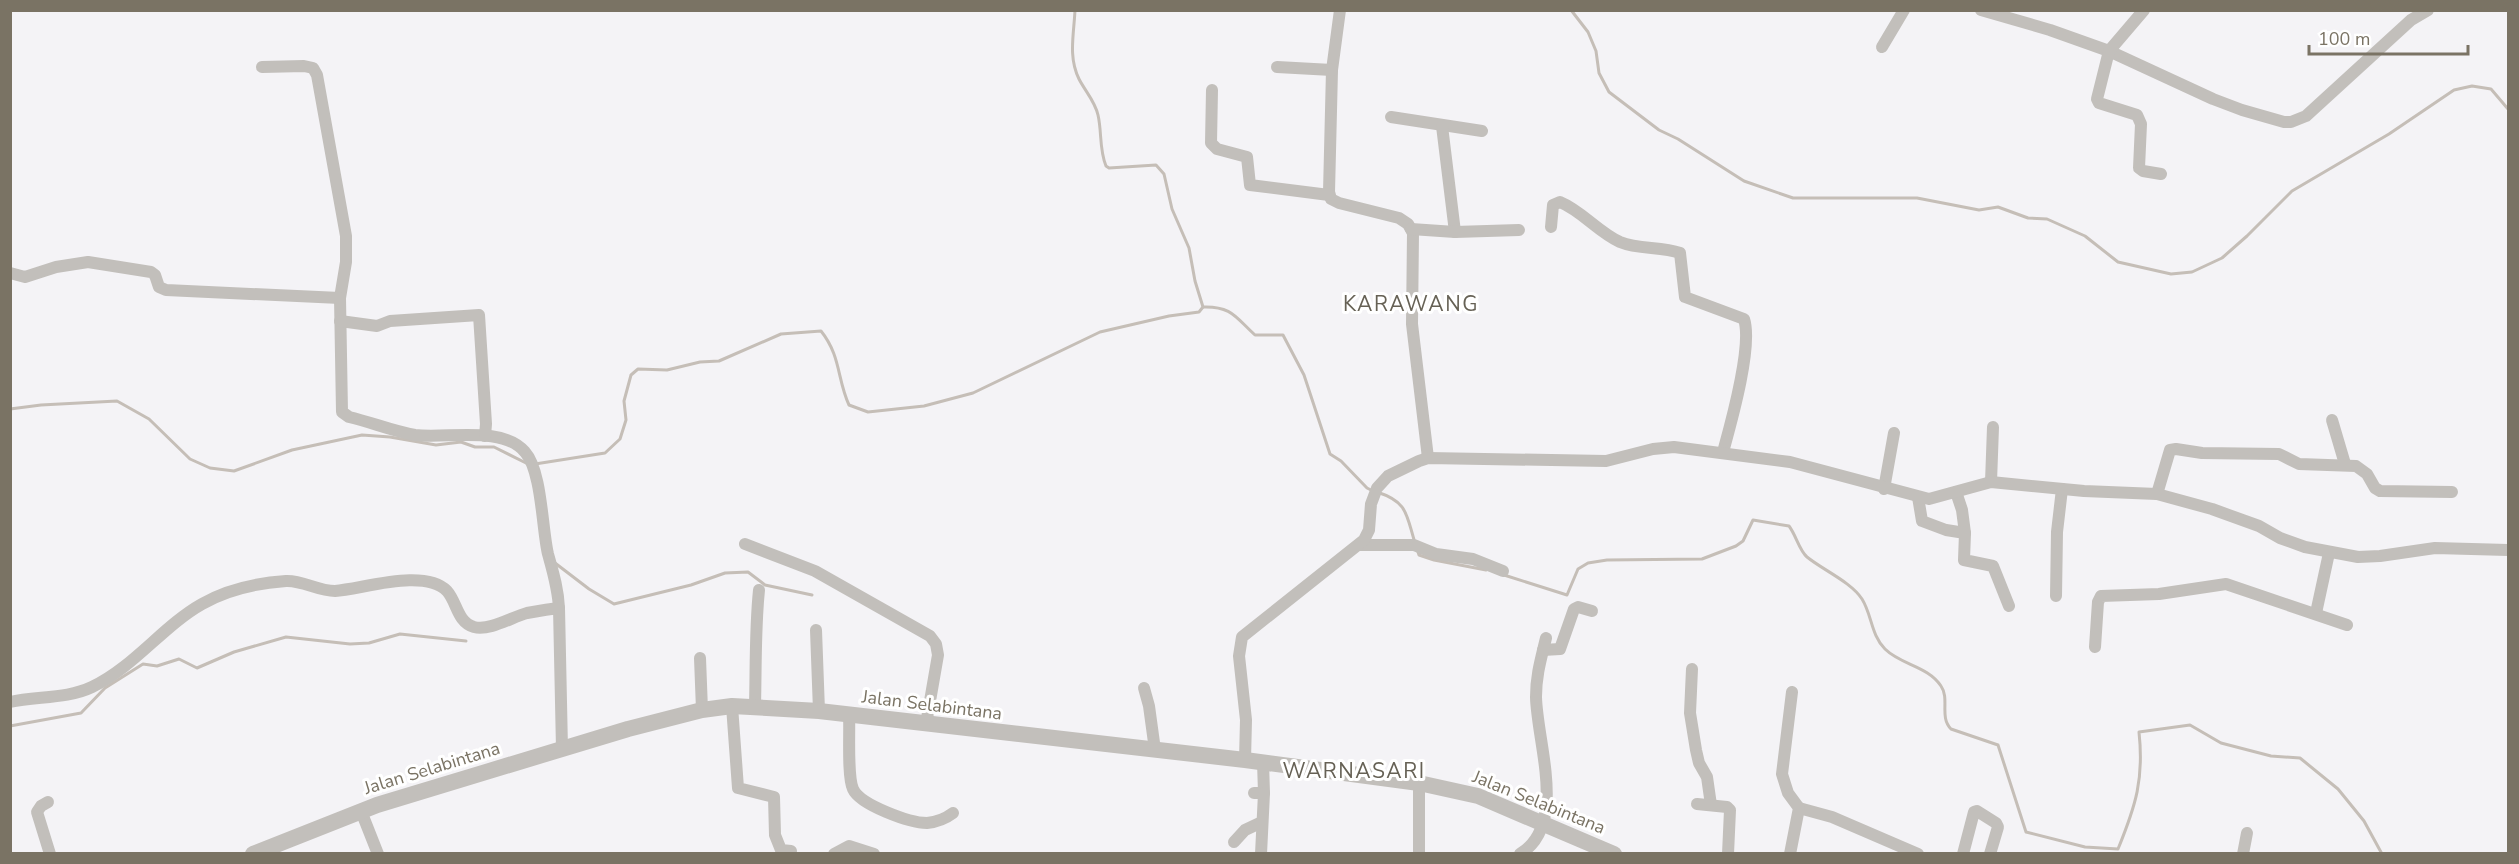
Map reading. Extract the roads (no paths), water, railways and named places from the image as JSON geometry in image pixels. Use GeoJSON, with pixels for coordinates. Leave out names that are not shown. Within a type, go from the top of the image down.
{"type":"FeatureCollection","features":[{"type":"Feature","properties":{"kind":"street"},"geometry":{"type":"LineString","coordinates":[[1329,195],[1332,70],[1340,10]]}},
{"type":"Feature","properties":{"kind":"street"},"geometry":{"type":"LineString","coordinates":[[1882,47],[1904,10]]}},
{"type":"Feature","properties":{"kind":"street"},"geometry":{"type":"LineString","coordinates":[[1981,10],[2050,30],[2109,51],[2212,99],[2290,122],[2306,116],[2411,20],[2428,10]]}},
{"type":"Feature","properties":{"kind":"street"},"geometry":{"type":"LineString","coordinates":[[2144,10],[2109,51],[2097,102],[2137,115],[2141,124],[2139,168],[2143,171],[2161,174]]}},
{"type":"Feature","properties":{"kind":"street"},"geometry":{"type":"LineString","coordinates":[[262,67],[304,66],[313,68],[317,75],[346,236],[346,262],[340,298],[341,409],[345,415],[391,430],[417,435],[501,438],[515,444],[526,453],[531,463],[548,554],[557,582],[562,749]]}},
{"type":"Feature","properties":{"kind":"street"},"geometry":{"type":"LineString","coordinates":[[1277,67],[1332,70]]}},
{"type":"Feature","properties":{"kind":"street"},"geometry":{"type":"LineString","coordinates":[[1212,90],[1211,143],[1217,149],[1247,157],[1250,185],[1329,195],[1342,205],[1399,218],[1411,229],[1414,248],[1412,324],[1428,458]]}},
{"type":"Feature","properties":{"kind":"street"},"geometry":{"type":"LineString","coordinates":[[1391,117],[1482,131]]}},
{"type":"Feature","properties":{"kind":"street"},"geometry":{"type":"LineString","coordinates":[[1442,126],[1455,232]]}},
{"type":"Feature","properties":{"kind":"street"},"geometry":{"type":"LineString","coordinates":[[1551,227],[1551,209],[1553,205],[1560,202],[1617,241],[1637,247],[1680,253],[1685,297],[1744,319],[1746,332],[1739,391],[1723,452]]}},
{"type":"Feature","properties":{"kind":"street"},"geometry":{"type":"LineString","coordinates":[[1411,229],[1455,232],[1519,230]]}},
{"type":"Feature","properties":{"kind":"street"},"geometry":{"type":"LineString","coordinates":[[10,273],[25,277],[56,267],[88,262],[151,272],[155,274],[160,288],[166,290],[340,298]]}},
{"type":"Feature","properties":{"kind":"street"},"geometry":{"type":"LineString","coordinates":[[340,321],[377,326],[390,321],[479,315],[485,436]]}},
{"type":"Feature","properties":{"kind":"street"},"geometry":{"type":"LineString","coordinates":[[2332,420],[2345,464]]}},
{"type":"Feature","properties":{"kind":"street"},"geometry":{"type":"LineString","coordinates":[[1991,482],[1992,427]]}},
{"type":"Feature","properties":{"kind":"street"},"geometry":{"type":"LineString","coordinates":[[1884,489],[1894,433]]}},
{"type":"Feature","properties":{"kind":"street"},"geometry":{"type":"LineString","coordinates":[[1245,760],[1246,720],[1239,656],[1242,637],[1359,545],[1369,530],[1372,499],[1382,481],[1398,469],[1428,458],[1606,461],[1663,448],[1723,452],[1790,462],[1884,489],[1935,499],[1991,482],[2062,489],[2157,494],[2203,506],[2259,526],[2280,538],[2328,553],[2369,557],[2435,548],[2508,550]]}},
{"type":"Feature","properties":{"kind":"street"},"geometry":{"type":"LineString","coordinates":[[2157,494],[2170,450],[2173,449],[2202,453],[2279,454],[2299,464],[2345,464],[2361,469],[2367,474],[2375,488],[2380,491],[2452,492]]}},
{"type":"Feature","properties":{"kind":"street"},"geometry":{"type":"LineString","coordinates":[[2056,596],[2056,532],[2062,489]]}},
{"type":"Feature","properties":{"kind":"street"},"geometry":{"type":"LineString","coordinates":[[1956,492],[1962,510],[1965,533],[1963,558],[1993,566],[2009,606]]}},
{"type":"Feature","properties":{"kind":"street"},"geometry":{"type":"LineString","coordinates":[[1918,497],[1920,517],[1923,522],[1946,530],[1965,533]]}},
{"type":"Feature","properties":{"kind":"street"},"geometry":{"type":"LineString","coordinates":[[746,544],[815,571],[930,636],[936,644],[938,655],[926,724]]}},
{"type":"Feature","properties":{"kind":"street"},"geometry":{"type":"LineString","coordinates":[[1359,545],[1414,545],[1436,554],[1473,559],[1503,571]]}},
{"type":"Feature","properties":{"kind":"street"},"geometry":{"type":"LineString","coordinates":[[2316,613],[2328,553]]}},
{"type":"Feature","properties":{"kind":"street"},"geometry":{"type":"LineString","coordinates":[[10,702],[71,693],[92,687],[133,660],[201,605],[227,594],[269,583],[290,581],[325,591],[335,591],[410,581],[429,583],[446,590],[459,614],[470,625],[476,627],[559,608]]}},
{"type":"Feature","properties":{"kind":"street"},"geometry":{"type":"LineString","coordinates":[[2095,647],[2099,599],[2103,595],[2159,594],[2226,584],[2347,625]]}},
{"type":"Feature","properties":{"kind":"street"},"geometry":{"type":"LineString","coordinates":[[755,706],[757,649],[755,633],[759,590]]}},
{"type":"Feature","properties":{"kind":"street"},"geometry":{"type":"LineString","coordinates":[[1520,854],[1535,842],[1544,824],[1547,788],[1536,700],[1538,662],[1545,644],[1559,650],[1574,609],[1578,607],[1592,610]]}},
{"type":"Feature","properties":{"kind":"street"},"geometry":{"type":"LineString","coordinates":[[816,630],[819,711]]}},
{"type":"Feature","properties":{"kind":"street"},"geometry":{"type":"LineString","coordinates":[[700,658],[702,710]]}},
{"type":"Feature","properties":{"kind":"street"},"geometry":{"type":"LineString","coordinates":[[1692,669],[1690,713],[1696,750],[1707,777],[1711,805]]}},
{"type":"Feature","properties":{"kind":"street"},"geometry":{"type":"LineString","coordinates":[[1144,688],[1155,750]]}},
{"type":"Feature","properties":{"kind":"street"},"geometry":{"type":"LineString","coordinates":[[1792,692],[1782,774],[1788,793],[1799,808],[1832,817],[1918,854]]}},
{"type":"Feature","properties":{"kind":"street"},"geometry":{"type":"LineString","coordinates":[[732,706],[738,788],[774,797],[776,840],[774,854]]}},
{"type":"Feature","properties":{"kind":"street","name":"Jalan Selabintana"},"geometry":{"type":"LineString","coordinates":[[253,854],[361,811],[562,749],[702,710],[755,706],[819,711],[1263,762],[1419,783],[1478,796],[1614,854]]}},
{"type":"Feature","properties":{"kind":"street"},"geometry":{"type":"LineString","coordinates":[[849,715],[851,786],[859,798],[870,805],[925,823],[943,820],[953,813]]}},
{"type":"Feature","properties":{"kind":"street"},"geometry":{"type":"LineString","coordinates":[[1261,854],[1262,822],[1259,793],[1263,762]]}},
{"type":"Feature","properties":{"kind":"street"},"geometry":{"type":"LineString","coordinates":[[1419,783],[1419,854]]}},
{"type":"Feature","properties":{"kind":"street"},"geometry":{"type":"LineString","coordinates":[[48,802],[37,812],[50,854]]}},
{"type":"Feature","properties":{"kind":"street"},"geometry":{"type":"LineString","coordinates":[[1697,804],[1730,810],[1728,854]]}},
{"type":"Feature","properties":{"kind":"street"},"geometry":{"type":"LineString","coordinates":[[1790,854],[1799,808]]}},
{"type":"Feature","properties":{"kind":"street"},"geometry":{"type":"LineString","coordinates":[[361,811],[378,854]]}},
{"type":"Feature","properties":{"kind":"street"},"geometry":{"type":"LineString","coordinates":[[1963,854],[1974,812],[1977,811],[1996,823],[1998,827],[1990,854]]}},
{"type":"Feature","properties":{"kind":"street"},"geometry":{"type":"LineString","coordinates":[[1234,842],[1245,830],[1262,822]]}},
{"type":"Feature","properties":{"kind":"street"},"geometry":{"type":"LineString","coordinates":[[2243,854],[2247,833]]}},
{"type":"Feature","properties":{"kind":"street"},"geometry":{"type":"LineString","coordinates":[[776,840],[781,850],[791,851]]}},
{"type":"Feature","properties":{"kind":"street"},"geometry":{"type":"LineString","coordinates":[[834,854],[849,846],[874,854]]}},
{"type":"Feature","properties":{"kind":"waterway"},"geometry":{"type":"LineString","coordinates":[[535,464],[605,453],[620,439],[626,420],[624,401],[631,375],[638,369],[667,370],[700,362],[719,361],[781,334],[821,331],[832,349],[849,405],[868,412],[924,406],[973,393],[1100,332],[1169,316],[1199,312],[1203,307],[1189,248],[1172,209],[1164,174],[1156,165],[1109,168],[1106,166],[1102,153],[1097,110],[1079,79],[1074,62],[1075,10]]}},
{"type":"Feature","properties":{"kind":"waterway"},"geometry":{"type":"LineString","coordinates":[[1571,10],[1588,32],[1596,51],[1599,73],[1609,92],[1659,130],[1678,139],[1744,181],[1793,198],[1917,198],[1979,210],[1998,207],[2028,218],[2047,219],[2085,236],[2118,262],[2171,274],[2192,272],[2222,258],[2292,191],[2389,134],[2454,90],[2472,86],[2491,89],[2508,109]]}},
{"type":"Feature","properties":{"kind":"waterway"},"geometry":{"type":"LineString","coordinates":[[1203,307],[1213,307],[1233,314],[1255,335],[1283,335],[1304,375],[1330,454],[1341,461],[1371,490]]}},
{"type":"Feature","properties":{"kind":"waterway"},"geometry":{"type":"LineString","coordinates":[[10,409],[117,401],[149,419],[190,459],[210,468],[234,471],[292,450],[362,435],[436,445],[461,442],[475,447],[494,447],[528,464]]}},
{"type":"Feature","properties":{"kind":"waterway"},"geometry":{"type":"LineString","coordinates":[[1377,492],[1395,500],[1404,510],[1415,543]]}},
{"type":"Feature","properties":{"kind":"waterway"},"geometry":{"type":"LineString","coordinates":[[1504,575],[1567,595],[1578,569],[1588,563],[1607,560],[1702,559],[1743,541],[1753,520],[1789,526],[1807,557],[1844,582],[1862,599],[1877,638],[1885,649],[1936,679],[1944,691],[1945,714],[1947,724],[1951,729],[1998,745],[2026,832],[2085,847],[2118,849],[2130,819],[2137,792],[2140,764],[2139,732],[2190,725],[2221,743],[2271,756],[2300,758],[2338,789],[2364,821],[2382,854]]}},
{"type":"Feature","properties":{"kind":"waterway"},"geometry":{"type":"LineString","coordinates":[[1418,552],[1419,555],[1434,560],[1486,570]]}},
{"type":"Feature","properties":{"kind":"waterway"},"geometry":{"type":"LineString","coordinates":[[555,563],[589,589],[614,604],[691,585],[725,573],[748,572],[765,585],[812,595]]}},
{"type":"Feature","properties":{"kind":"waterway"},"geometry":{"type":"LineString","coordinates":[[10,726],[81,713],[105,688],[143,664],[157,666],[179,659],[197,668],[234,652],[286,637],[350,644],[369,643],[400,634],[466,641]]}},
{"type":"Feature","properties":{"kind":"district","name":"KARAWANG"},"geometry":{"type":"Point","coordinates":[1411,304]}},
{"type":"Feature","properties":{"kind":"district","name":"WARNASARI"},"geometry":{"type":"Point","coordinates":[1354,771]}}]}
